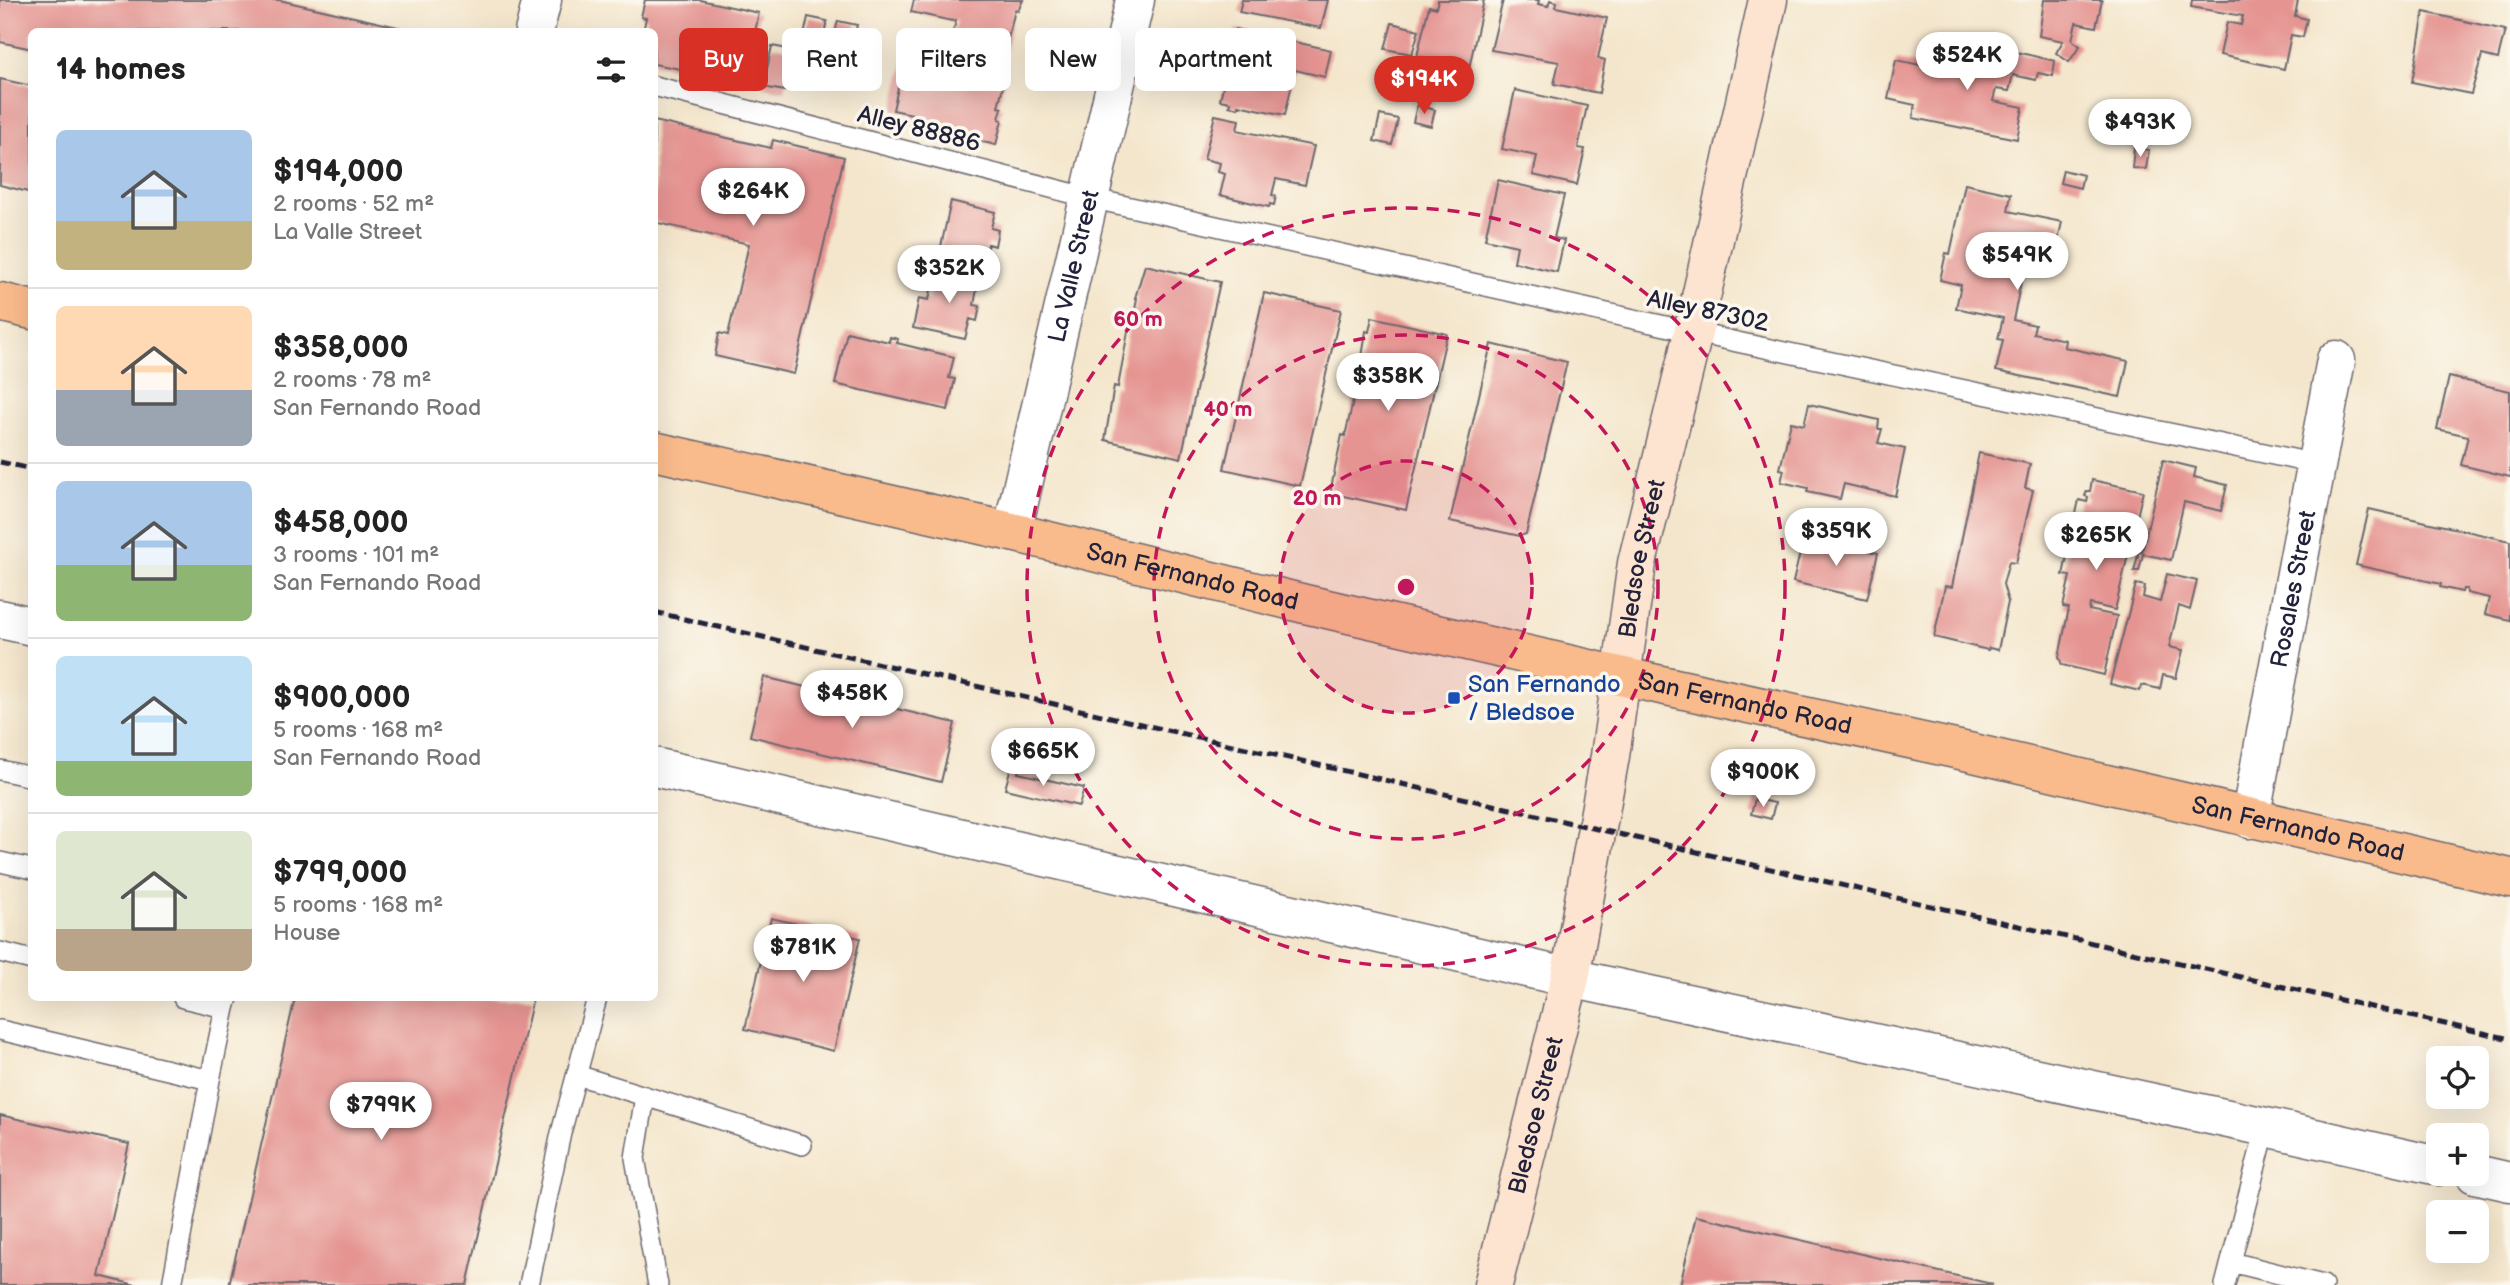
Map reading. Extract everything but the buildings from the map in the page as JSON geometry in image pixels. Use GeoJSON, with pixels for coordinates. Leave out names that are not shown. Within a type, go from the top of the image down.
{"type":"FeatureCollection","features":[{"type":"Feature","properties":{"kind":"main road"},"geometry":{"type":"LineString","coordinates":[[0,302],[28,309]]}},
{"type":"Feature","properties":{"kind":"main road","name":"San Fernando Road"},"geometry":{"type":"LineString","coordinates":[[658,452],[1012,532],[1305,604],[1969,752],[2510,878]]}},
{"type":"Feature","properties":{"kind":"street"},"geometry":{"type":"LineString","coordinates":[[535,28],[542,0]]}},
{"type":"Feature","properties":{"kind":"street","name":"La Valle Street"},"geometry":{"type":"LineString","coordinates":[[1012,532],[1135,0]]}},
{"type":"Feature","properties":{"kind":"street","name":"Bledsoe Street"},"geometry":{"type":"LineString","coordinates":[[1493,1285],[1570,978],[1610,756],[1637,562],[1693,333],[1768,0]]}},
{"type":"Feature","properties":{"kind":"street","name":"Rosales Street"},"geometry":{"type":"LineString","coordinates":[[2250,819],[2336,360]]}},
{"type":"Feature","properties":{"kind":"street"},"geometry":{"type":"LineString","coordinates":[[0,619],[28,625]]}},
{"type":"Feature","properties":{"kind":"street"},"geometry":{"type":"LineString","coordinates":[[658,770],[1570,978],[2426,1163]]}},
{"type":"Feature","properties":{"kind":"street"},"geometry":{"type":"LineString","coordinates":[[2489,1177],[2510,1182]]}},
{"type":"Feature","properties":{"kind":"lane","name":"Alley 88886"},"geometry":{"type":"LineString","coordinates":[[658,87],[1090,198]]}},
{"type":"Feature","properties":{"kind":"lane","name":"Alley 87302"},"geometry":{"type":"LineString","coordinates":[[1090,198],[1693,333],[2316,464]]}},
{"type":"Feature","properties":{"kind":"lane"},"geometry":{"type":"LineString","coordinates":[[0,770],[28,776]]}},
{"type":"Feature","properties":{"kind":"lane"},"geometry":{"type":"LineString","coordinates":[[0,862],[28,868]]}},
{"type":"Feature","properties":{"kind":"lane"},"geometry":{"type":"LineString","coordinates":[[0,953],[28,959]]}},
{"type":"Feature","properties":{"kind":"lane"},"geometry":{"type":"LineString","coordinates":[[529,1285],[561,1133],[596,1001]]}},
{"type":"Feature","properties":{"kind":"lane"},"geometry":{"type":"LineString","coordinates":[[172,1285],[226,1003]]}},
{"type":"Feature","properties":{"kind":"lane"},"geometry":{"type":"LineString","coordinates":[[0,1030],[210,1080]]}},
{"type":"Feature","properties":{"kind":"lane"},"geometry":{"type":"LineString","coordinates":[[577,1075],[802,1145]]}},
{"type":"Feature","properties":{"kind":"lane"},"geometry":{"type":"LineString","coordinates":[[645,1096],[635,1158],[659,1285]]}},
{"type":"Feature","properties":{"kind":"lane"},"geometry":{"type":"LineString","coordinates":[[2225,1285],[2266,1127]]}},
{"type":"Feature","properties":{"kind":"lane"},"geometry":{"type":"LineString","coordinates":[[2231,1262],[2323,1285]]}},
{"type":"Feature","properties":{"kind":"railway"},"geometry":{"type":"LineString","coordinates":[[0,462],[28,468]]}},
{"type":"Feature","properties":{"kind":"railway"},"geometry":{"type":"LineString","coordinates":[[658,613],[2510,1039]]}},
{"type":"Feature","properties":{"kind":"place","name":"San Fernando / Bledsoe"},"geometry":{"type":"Point","coordinates":[1454,698]}}]}
